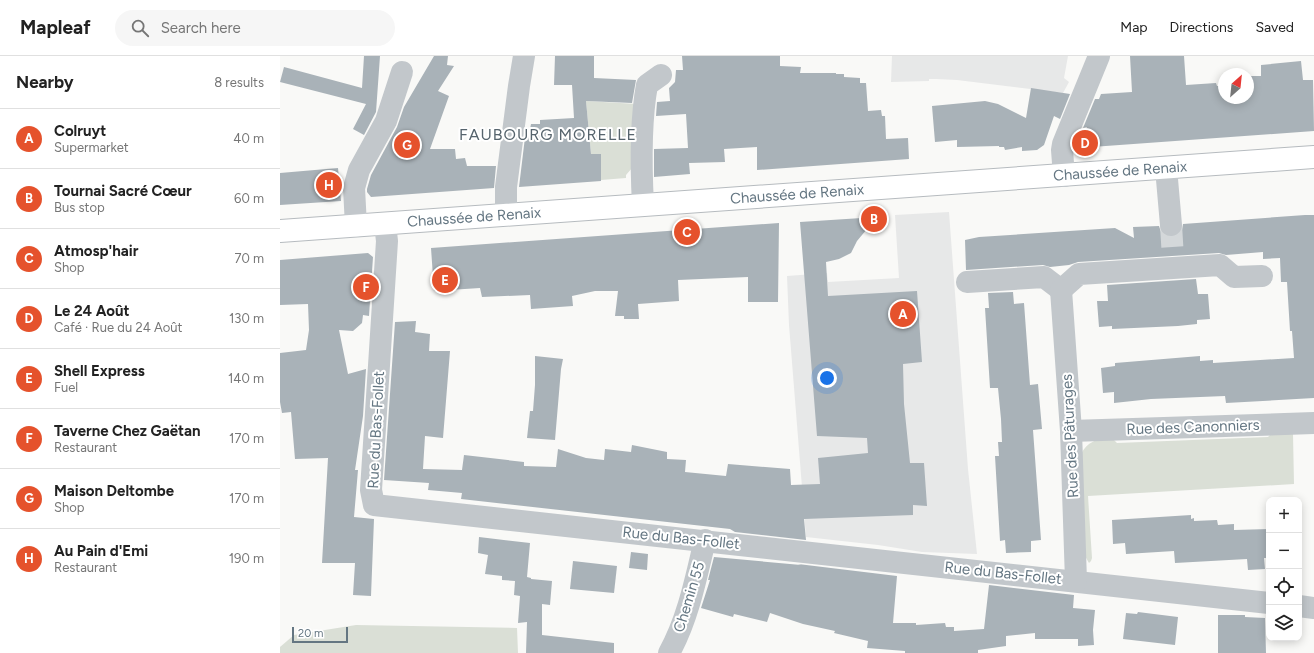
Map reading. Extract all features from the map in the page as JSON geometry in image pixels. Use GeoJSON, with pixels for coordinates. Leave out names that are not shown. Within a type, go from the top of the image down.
{"type":"FeatureCollection","features":[{"type":"Feature","properties":{"kind":"main road","name":"Chaussée de Renaix"},"geometry":{"type":"LineString","coordinates":[[280,231],[1314,157]]}},
{"type":"Feature","properties":{"kind":"street"},"geometry":{"type":"LineString","coordinates":[[506,215],[506,187],[524,56]]}},
{"type":"Feature","properties":{"kind":"street"},"geometry":{"type":"LineString","coordinates":[[1064,176],[1062,150],[1065,135],[1099,56]]}},
{"type":"Feature","properties":{"kind":"street"},"geometry":{"type":"LineString","coordinates":[[356,226],[354,188],[359,170],[386,120],[402,72]]}},
{"type":"Feature","properties":{"kind":"street"},"geometry":{"type":"LineString","coordinates":[[643,205],[642,175],[644,103],[647,85],[661,75]]}},
{"type":"Feature","properties":{"kind":"street"},"geometry":{"type":"LineString","coordinates":[[1166,168],[1172,225]]}},
{"type":"Feature","properties":{"kind":"street","name":"Rue du Bas-Follet"},"geometry":{"type":"LineString","coordinates":[[385,224],[387,240],[371,490],[374,504],[1266,603]]}},
{"type":"Feature","properties":{"kind":"street"},"geometry":{"type":"LineString","coordinates":[[967,282],[1044,277],[1061,290],[1079,274],[1173,263],[1220,265],[1234,278],[1262,276]]}},
{"type":"Feature","properties":{"kind":"street","name":"Rue des Pâturages"},"geometry":{"type":"LineString","coordinates":[[1061,290],[1071,431],[1076,581]]}},
{"type":"Feature","properties":{"kind":"street","name":"Rue des Canonniers"},"geometry":{"type":"LineString","coordinates":[[1071,431],[1314,423]]}},
{"type":"Feature","properties":{"kind":"street","name":"Chemin 55"},"geometry":{"type":"LineString","coordinates":[[669,653],[676,640],[694,588],[705,540]]}},
{"type":"Feature","properties":{"kind":"street"},"geometry":{"type":"LineString","coordinates":[[1302,606],[1314,608]]}},
{"type":"Feature","properties":{"kind":"shaded area"},"geometry":{"type":"Polygon","coordinates":[[[892,56],[1068,56],[1064,78],[1069,82],[1063,93],[957,80],[929,79],[929,81],[891,82],[892,56]]]}},
{"type":"Feature","properties":{"kind":"shaded area"},"geometry":{"type":"Polygon","coordinates":[[[586,101],[637,104],[632,168],[626,175],[626,178],[601,180],[601,154],[591,154],[586,101]]]}},
{"type":"Feature","properties":{"kind":"shaded area"},"geometry":{"type":"Polygon","coordinates":[[[949,212],[968,469],[977,554],[922,552],[878,545],[806,537],[789,325],[787,276],[827,273],[828,282],[899,278],[895,215],[949,212]]]}},
{"type":"Feature","properties":{"kind":"shaded area"},"geometry":{"type":"Polygon","coordinates":[[[1275,430],[1293,434],[1294,484],[1088,496],[1092,558],[1089,563],[1085,556],[1081,454],[1089,444],[1110,436],[1117,443],[1268,437],[1275,430]]]}},
{"type":"Feature","properties":{"kind":"shaded area"},"geometry":{"type":"Polygon","coordinates":[[[356,625],[517,628],[518,653],[280,653],[280,647],[294,635],[356,625]]]}},
{"type":"Feature","properties":{"kind":"building"},"geometry":{"type":"Polygon","coordinates":[[[364,56],[380,56],[376,112],[364,135],[353,129],[366,104],[280,82],[284,67],[362,88],[364,56]]]}},
{"type":"Feature","properties":{"kind":"building"},"geometry":{"type":"Polygon","coordinates":[[[434,56],[448,56],[447,65],[454,66],[438,91],[449,96],[430,149],[455,149],[456,159],[465,158],[467,166],[496,166],[494,188],[371,197],[367,192],[367,189],[371,175],[397,127],[404,107],[434,56]]]}},
{"type":"Feature","properties":{"kind":"building"},"geometry":{"type":"Polygon","coordinates":[[[555,56],[594,56],[594,78],[636,80],[632,103],[586,101],[591,154],[601,154],[601,181],[519,187],[526,129],[530,129],[531,124],[540,124],[540,120],[574,118],[572,85],[554,85],[555,56]]]}},
{"type":"Feature","properties":{"kind":"building"},"geometry":{"type":"Polygon","coordinates":[[[682,56],[780,56],[780,66],[801,67],[800,73],[836,73],[844,74],[844,77],[860,78],[860,83],[866,83],[868,111],[881,110],[882,116],[885,116],[886,139],[908,138],[909,159],[757,170],[757,147],[724,149],[725,162],[689,163],[690,174],[654,177],[654,149],[688,148],[686,114],[656,116],[657,102],[670,101],[669,88],[675,82],[676,70],[683,70],[682,56]]]}},
{"type":"Feature","properties":{"kind":"building"},"geometry":{"type":"Polygon","coordinates":[[[1130,56],[1184,56],[1186,85],[1216,83],[1218,86],[1218,104],[1254,104],[1254,76],[1261,76],[1261,65],[1301,61],[1303,80],[1313,80],[1314,131],[1078,148],[1087,127],[1083,128],[1095,99],[1099,99],[1101,94],[1132,92],[1130,56]]]}},
{"type":"Feature","properties":{"kind":"building"},"geometry":{"type":"Polygon","coordinates":[[[1031,88],[1070,94],[1060,119],[1054,116],[1044,145],[1037,150],[1022,151],[1022,147],[1005,150],[1004,147],[999,146],[957,147],[957,140],[935,142],[932,106],[985,101],[998,104],[1026,118],[1031,88]]]}},
{"type":"Feature","properties":{"kind":"building"},"geometry":{"type":"Polygon","coordinates":[[[338,168],[341,201],[280,205],[280,173],[338,168]]]}},
{"type":"Feature","properties":{"kind":"building"},"geometry":{"type":"Polygon","coordinates":[[[1314,215],[1314,398],[1226,403],[1225,396],[1151,399],[1114,403],[1114,392],[1103,393],[1101,368],[1115,366],[1115,363],[1200,356],[1200,361],[1213,360],[1213,363],[1294,358],[1292,331],[1290,331],[1287,282],[1281,282],[1280,258],[1263,259],[1263,252],[1226,255],[1219,253],[1078,262],[1069,265],[1050,267],[1043,265],[966,270],[965,240],[979,237],[1115,228],[1134,238],[1133,227],[1159,226],[1161,232],[1166,236],[1172,237],[1178,235],[1182,230],[1183,224],[1314,215]]]}},
{"type":"Feature","properties":{"kind":"building"},"geometry":{"type":"Polygon","coordinates":[[[877,217],[857,241],[851,253],[839,259],[826,262],[828,296],[917,291],[922,362],[903,364],[904,404],[910,463],[924,463],[927,506],[913,505],[913,515],[804,519],[806,540],[735,532],[730,529],[461,499],[462,493],[428,490],[429,483],[384,480],[395,322],[416,321],[415,332],[430,334],[429,351],[450,351],[443,438],[425,436],[423,469],[462,470],[464,455],[524,462],[524,466],[556,467],[558,449],[586,458],[604,460],[605,449],[631,452],[632,445],[667,452],[667,459],[686,460],[685,472],[726,476],[728,464],[790,469],[791,485],[820,484],[818,458],[868,453],[867,438],[817,436],[800,222],[877,217]]]}},
{"type":"Feature","properties":{"kind":"building"},"geometry":{"type":"Polygon","coordinates":[[[779,223],[778,302],[748,302],[748,277],[678,280],[679,301],[638,304],[639,319],[624,319],[624,316],[615,316],[618,291],[595,291],[572,296],[573,306],[531,309],[530,295],[482,297],[480,288],[434,291],[431,248],[779,223]]]}},
{"type":"Feature","properties":{"kind":"building"},"geometry":{"type":"Polygon","coordinates":[[[368,253],[373,257],[369,316],[363,315],[362,323],[353,331],[339,330],[348,374],[366,369],[363,416],[355,470],[358,470],[354,517],[374,519],[371,596],[353,595],[355,563],[322,563],[328,458],[295,459],[291,412],[282,413],[280,402],[280,353],[306,350],[309,330],[308,304],[280,305],[280,260],[368,253]]]}},
{"type":"Feature","properties":{"kind":"building"},"geometry":{"type":"Polygon","coordinates":[[[1196,279],[1198,294],[1208,294],[1210,319],[1197,320],[1197,324],[1178,326],[1112,329],[1112,326],[1099,327],[1097,301],[1108,301],[1107,285],[1196,279]]]}},
{"type":"Feature","properties":{"kind":"building"},"geometry":{"type":"Polygon","coordinates":[[[1013,292],[1014,304],[1024,303],[1030,385],[1038,384],[1042,429],[1033,430],[1041,540],[1031,541],[1031,552],[1006,553],[1005,540],[1000,541],[995,456],[999,456],[998,442],[1002,442],[1001,419],[998,388],[990,388],[985,308],[989,308],[988,293],[1013,292]]]}},
{"type":"Feature","properties":{"kind":"building"},"geometry":{"type":"Polygon","coordinates":[[[535,356],[563,359],[555,440],[527,438],[530,411],[533,411],[535,356]]]}},
{"type":"Feature","properties":{"kind":"building"},"geometry":{"type":"Polygon","coordinates":[[[1191,515],[1191,519],[1194,518],[1194,521],[1217,520],[1218,525],[1234,524],[1234,530],[1266,529],[1266,558],[1264,558],[1265,569],[1248,570],[1247,559],[1175,563],[1174,551],[1126,554],[1125,543],[1113,544],[1112,520],[1191,515]]]}},
{"type":"Feature","properties":{"kind":"building"},"geometry":{"type":"Polygon","coordinates":[[[479,537],[530,543],[527,577],[531,579],[552,581],[550,605],[542,604],[542,635],[614,643],[614,653],[526,653],[527,622],[518,623],[520,596],[514,595],[515,581],[502,580],[502,576],[485,574],[488,555],[478,553],[479,537]]]}},
{"type":"Feature","properties":{"kind":"building"},"geometry":{"type":"Polygon","coordinates":[[[631,552],[648,554],[647,570],[629,568],[631,552]]]}},
{"type":"Feature","properties":{"kind":"building"},"geometry":{"type":"Polygon","coordinates":[[[714,557],[801,565],[798,564],[897,576],[893,623],[916,623],[916,625],[945,623],[946,627],[954,627],[954,631],[984,629],[989,585],[1074,595],[1073,608],[1095,610],[1093,630],[1094,645],[1078,646],[1078,639],[1035,639],[1035,633],[1006,636],[1006,646],[978,650],[978,653],[905,653],[905,651],[867,648],[868,641],[834,633],[835,631],[803,624],[770,613],[767,622],[734,614],[733,617],[701,608],[710,580],[708,580],[714,557]]]}},
{"type":"Feature","properties":{"kind":"building"},"geometry":{"type":"Polygon","coordinates":[[[573,561],[617,566],[614,593],[570,589],[573,561]]]}},
{"type":"Feature","properties":{"kind":"building"},"geometry":{"type":"Polygon","coordinates":[[[1138,612],[1178,617],[1175,645],[1123,639],[1126,613],[1137,614],[1138,612]]]}},
{"type":"Feature","properties":{"kind":"building"},"geometry":{"type":"Polygon","coordinates":[[[1218,615],[1245,615],[1245,617],[1265,618],[1266,653],[1218,653],[1218,615]]]}},
{"type":"Feature","properties":{"kind":"tunnel"},"geometry":{"type":"LineString","coordinates":[[1171,225],[1173,258]]}},
{"type":"Feature","properties":{"kind":"place","name":"Le 24 Août"},"geometry":{"type":"Point","coordinates":[1085,143]}},
{"type":"Feature","properties":{"kind":"place","name":"Maison Deltombe"},"geometry":{"type":"Point","coordinates":[407,145]}},
{"type":"Feature","properties":{"kind":"place","name":"Au Pain d'Emi"},"geometry":{"type":"Point","coordinates":[329,185]}},
{"type":"Feature","properties":{"kind":"place","name":"Tournai Sacré Cœur"},"geometry":{"type":"Point","coordinates":[874,219]}},
{"type":"Feature","properties":{"kind":"place","name":"Atmosp'hair"},"geometry":{"type":"Point","coordinates":[687,232]}},
{"type":"Feature","properties":{"kind":"place","name":"Shell Express"},"geometry":{"type":"Point","coordinates":[445,280]}},
{"type":"Feature","properties":{"kind":"place","name":"Taverne Chez Gaëtan"},"geometry":{"type":"Point","coordinates":[366,287]}},
{"type":"Feature","properties":{"kind":"place","name":"Colruyt"},"geometry":{"type":"Point","coordinates":[903,314]}},
{"type":"Feature","properties":{"kind":"district","name":"FAUBOURG MORELLE"},"geometry":{"type":"Point","coordinates":[548,134]}}]}
